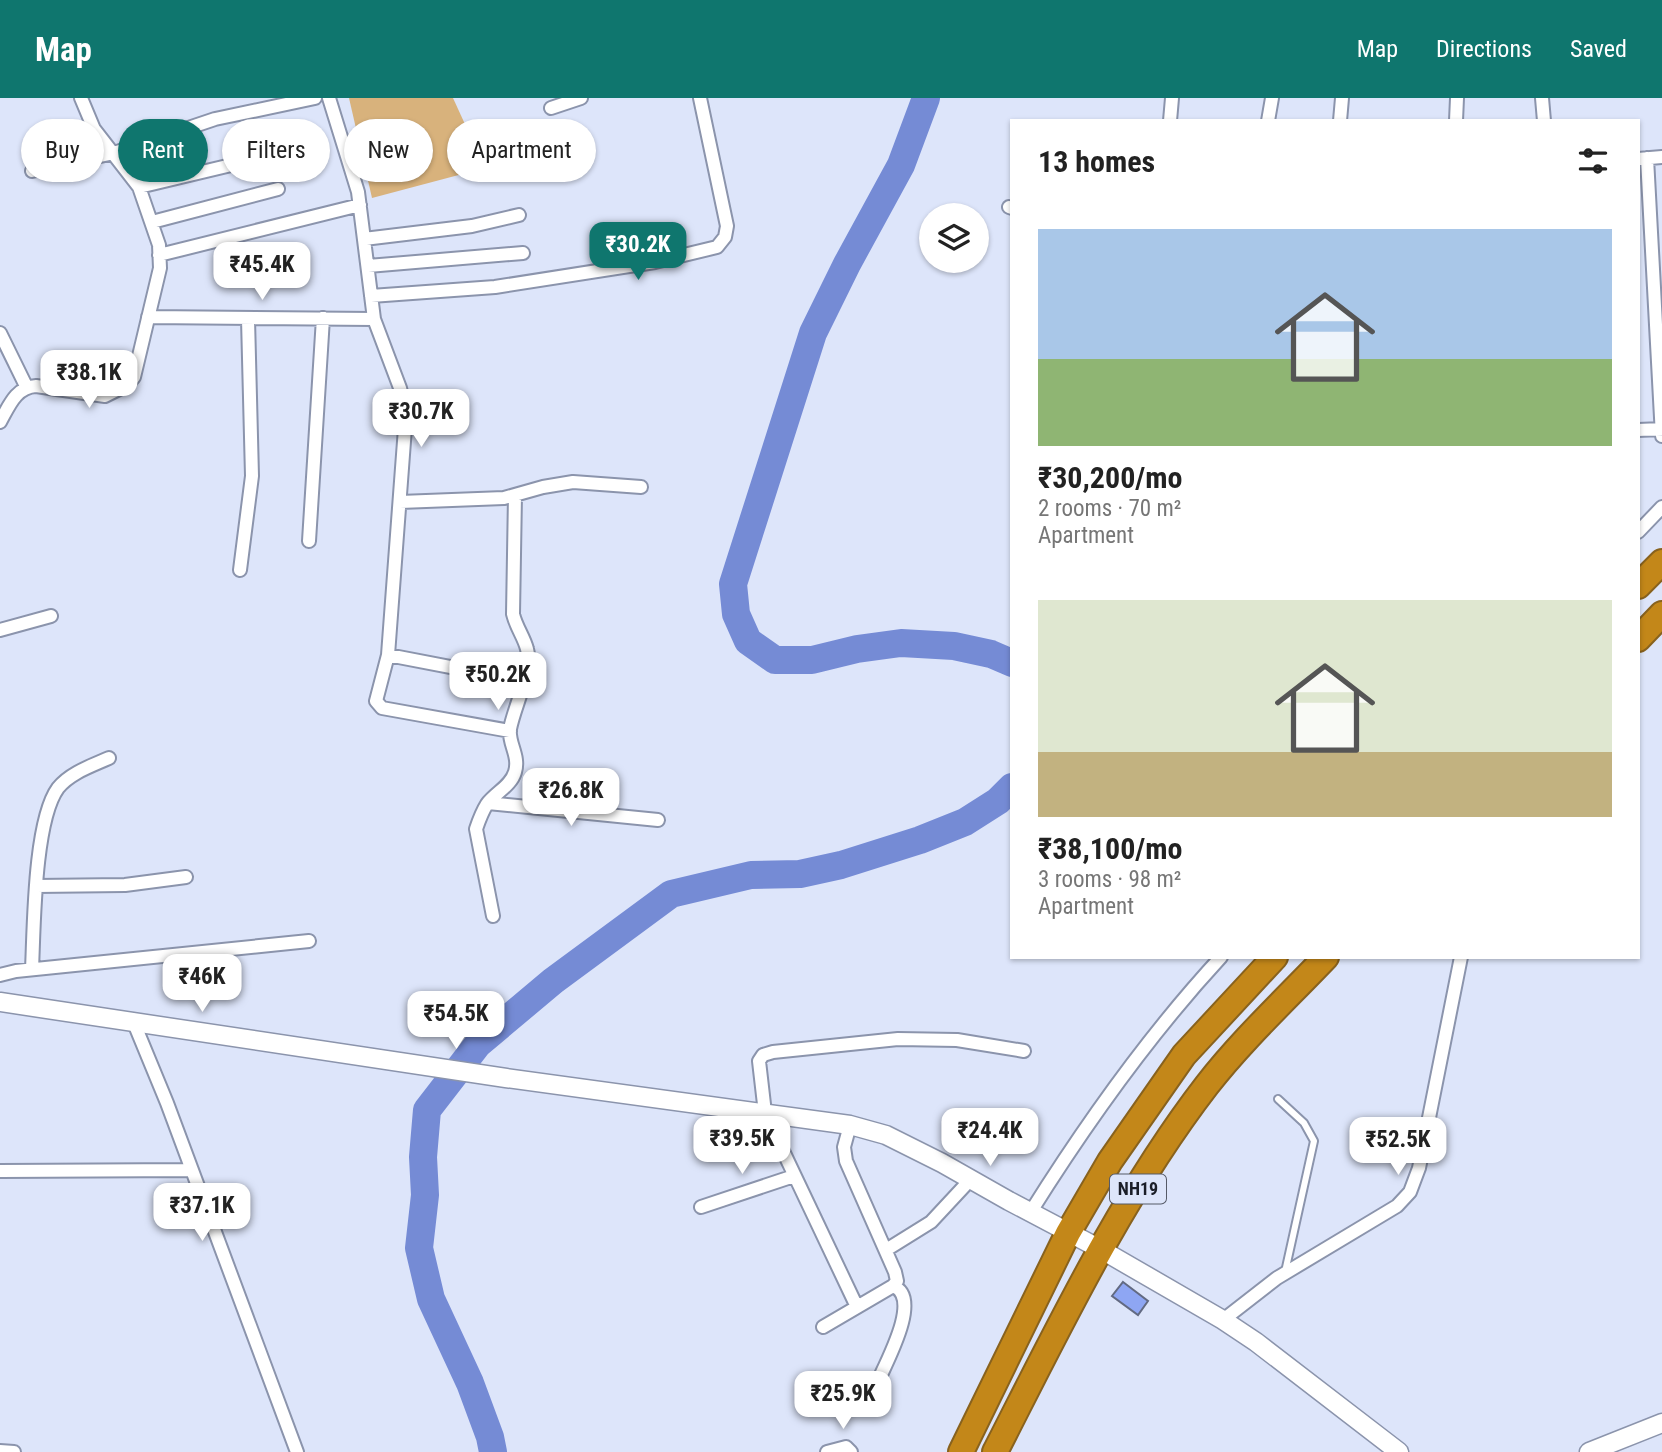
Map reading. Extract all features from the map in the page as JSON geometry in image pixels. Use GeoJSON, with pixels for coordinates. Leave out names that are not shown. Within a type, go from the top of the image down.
{"type":"FeatureCollection","features":[{"type":"Feature","properties":{"kind":"highway"},"geometry":{"type":"LineString","coordinates":[[1640,584],[1662,562]]}},
{"type":"Feature","properties":{"kind":"highway"},"geometry":{"type":"LineString","coordinates":[[1640,637],[1662,614]]}},
{"type":"Feature","properties":{"kind":"highway","name":"NH19"},"geometry":{"type":"LineString","coordinates":[[961,1452],[1068,1233],[1110,1161],[1184,1055],[1273,959]]}},
{"type":"Feature","properties":{"kind":"highway","name":"NH19"},"geometry":{"type":"LineString","coordinates":[[995,1452],[1102,1250],[1145,1177],[1208,1084],[1323,959]]}},
{"type":"Feature","properties":{"kind":"street"},"geometry":{"type":"LineString","coordinates":[[0,422],[17,393],[26,386],[105,396],[127,385],[134,377],[160,268],[159,255],[152,222],[139,187],[94,129],[81,98]]}},
{"type":"Feature","properties":{"kind":"street"},"geometry":{"type":"LineString","coordinates":[[104,155],[215,119],[315,98]]}},
{"type":"Feature","properties":{"kind":"street"},"geometry":{"type":"LineString","coordinates":[[329,98],[358,192],[374,319],[400,388],[405,409],[388,654],[376,695],[378,706],[510,731]]}},
{"type":"Feature","properties":{"kind":"street"},"geometry":{"type":"LineString","coordinates":[[551,108],[581,98]]}},
{"type":"Feature","properties":{"kind":"street"},"geometry":{"type":"LineString","coordinates":[[372,296],[495,287],[655,262],[717,247],[725,237],[727,226],[700,98]]}},
{"type":"Feature","properties":{"kind":"street"},"geometry":{"type":"LineString","coordinates":[[1170,119],[1172,98]]}},
{"type":"Feature","properties":{"kind":"street"},"geometry":{"type":"LineString","coordinates":[[1268,119],[1272,98]]}},
{"type":"Feature","properties":{"kind":"street"},"geometry":{"type":"LineString","coordinates":[[1340,119],[1342,98]]}},
{"type":"Feature","properties":{"kind":"street"},"geometry":{"type":"LineString","coordinates":[[1456,119],[1457,98]]}},
{"type":"Feature","properties":{"kind":"street"},"geometry":{"type":"LineString","coordinates":[[1542,98],[1544,119]]}},
{"type":"Feature","properties":{"kind":"street"},"geometry":{"type":"LineString","coordinates":[[1662,157],[1642,158],[1662,436]]}},
{"type":"Feature","properties":{"kind":"street"},"geometry":{"type":"LineString","coordinates":[[139,187],[222,167]]}},
{"type":"Feature","properties":{"kind":"street"},"geometry":{"type":"LineString","coordinates":[[152,222],[278,189]]}},
{"type":"Feature","properties":{"kind":"street"},"geometry":{"type":"LineString","coordinates":[[159,255],[360,205]]}},
{"type":"Feature","properties":{"kind":"street"},"geometry":{"type":"LineString","coordinates":[[364,239],[472,226],[519,215]]}},
{"type":"Feature","properties":{"kind":"street"},"geometry":{"type":"LineString","coordinates":[[368,266],[523,253]]}},
{"type":"Feature","properties":{"kind":"street"},"geometry":{"type":"LineString","coordinates":[[148,317],[374,319]]}},
{"type":"Feature","properties":{"kind":"street"},"geometry":{"type":"LineString","coordinates":[[309,541],[323,318]]}},
{"type":"Feature","properties":{"kind":"street"},"geometry":{"type":"LineString","coordinates":[[240,570],[252,476],[248,319]]}},
{"type":"Feature","properties":{"kind":"street"},"geometry":{"type":"LineString","coordinates":[[0,333],[26,386]]}},
{"type":"Feature","properties":{"kind":"street"},"geometry":{"type":"LineString","coordinates":[[1640,430],[1662,429]]}},
{"type":"Feature","properties":{"kind":"street"},"geometry":{"type":"LineString","coordinates":[[400,502],[481,500],[573,482],[641,487]]}},
{"type":"Feature","properties":{"kind":"street"},"geometry":{"type":"LineString","coordinates":[[493,916],[477,829],[488,803],[511,781],[515,772],[516,754],[510,731],[528,651],[516,628],[512,603],[515,495]]}},
{"type":"Feature","properties":{"kind":"street"},"geometry":{"type":"LineString","coordinates":[[1640,530],[1662,507]]}},
{"type":"Feature","properties":{"kind":"street"},"geometry":{"type":"LineString","coordinates":[[0,630],[51,616]]}},
{"type":"Feature","properties":{"kind":"street"},"geometry":{"type":"LineString","coordinates":[[388,654],[523,681]]}},
{"type":"Feature","properties":{"kind":"street"},"geometry":{"type":"LineString","coordinates":[[32,970],[36,886],[50,802],[69,777],[109,758]]}},
{"type":"Feature","properties":{"kind":"street"},"geometry":{"type":"LineString","coordinates":[[488,803],[658,820]]}},
{"type":"Feature","properties":{"kind":"street"},"geometry":{"type":"LineString","coordinates":[[36,886],[125,885],[186,877]]}},
{"type":"Feature","properties":{"kind":"street"},"geometry":{"type":"LineString","coordinates":[[0,975],[309,941]]}},
{"type":"Feature","properties":{"kind":"street"},"geometry":{"type":"LineString","coordinates":[[1030,1213],[1071,1146],[1122,1075],[1156,1031],[1219,959]]}},
{"type":"Feature","properties":{"kind":"street"},"geometry":{"type":"LineString","coordinates":[[1223,1320],[1284,1274],[1397,1206],[1409,1192],[1419,1168],[1461,959]]}},
{"type":"Feature","properties":{"kind":"street"},"geometry":{"type":"LineString","coordinates":[[0,1002],[506,1078],[850,1125],[886,1135],[1102,1250],[1223,1320],[1256,1342],[1399,1452]]}},
{"type":"Feature","properties":{"kind":"street"},"geometry":{"type":"LineString","coordinates":[[134,1023],[297,1452]]}},
{"type":"Feature","properties":{"kind":"street"},"geometry":{"type":"LineString","coordinates":[[857,1307],[765,1113],[759,1061],[763,1055],[773,1052],[898,1039],[957,1040],[1024,1051]]}},
{"type":"Feature","properties":{"kind":"street"},"geometry":{"type":"LineString","coordinates":[[823,1327],[893,1286],[897,1280],[846,1161],[844,1147],[850,1125]]}},
{"type":"Feature","properties":{"kind":"street"},"geometry":{"type":"LineString","coordinates":[[0,1171],[192,1170]]}},
{"type":"Feature","properties":{"kind":"street"},"geometry":{"type":"LineString","coordinates":[[701,1206],[794,1176]]}},
{"type":"Feature","properties":{"kind":"street"},"geometry":{"type":"LineString","coordinates":[[886,1250],[931,1222],[971,1179]]}},
{"type":"Feature","properties":{"kind":"street"},"geometry":{"type":"LineString","coordinates":[[874,1390],[905,1315],[905,1296],[901,1289],[893,1286]]}},
{"type":"Feature","properties":{"kind":"street"},"geometry":{"type":"LineString","coordinates":[[1589,1452],[1662,1423]]}},
{"type":"Feature","properties":{"kind":"street"},"geometry":{"type":"LineString","coordinates":[[955,1452],[973,1427]]}},
{"type":"Feature","properties":{"kind":"street"},"geometry":{"type":"LineString","coordinates":[[827,1452],[846,1447],[851,1452]]}},
{"type":"Feature","properties":{"kind":"street"},"geometry":{"type":"LineString","coordinates":[[0,1451],[14,1452]]}},
{"type":"Feature","properties":{"kind":"lane"},"geometry":{"type":"LineString","coordinates":[[1278,1099],[1304,1123],[1314,1141],[1284,1274]]}},
{"type":"Feature","properties":{"kind":"shaded area"},"geometry":{"type":"Polygon","coordinates":[[[349,98],[453,98],[463,119],[447,119],[447,178],[433,182],[433,119],[354,119],[349,98]]]}},
{"type":"Feature","properties":{"kind":"shaded area"},"geometry":{"type":"Polygon","coordinates":[[[368,182],[432,182],[372,198],[368,182]]]}},
{"type":"Feature","properties":{"kind":"building"},"geometry":{"type":"Polygon","coordinates":[[[1123,1282],[1148,1301],[1138,1315],[1112,1296],[1123,1282]]]}},
{"type":"Feature","properties":{"kind":"waterway"},"geometry":{"type":"LineString","coordinates":[[926,98],[901,165],[813,333],[733,584],[736,614],[748,641],[775,660],[812,660],[857,649],[901,643],[954,646],[991,654],[1010,662]]}},
{"type":"Feature","properties":{"kind":"waterway"},"geometry":{"type":"LineString","coordinates":[[493,1452],[470,1383],[431,1299],[419,1248],[425,1195],[423,1157],[427,1110],[478,1044],[553,981],[671,894],[751,875],[800,874],[841,865],[920,840],[965,822],[998,801],[1010,789]]}}]}
